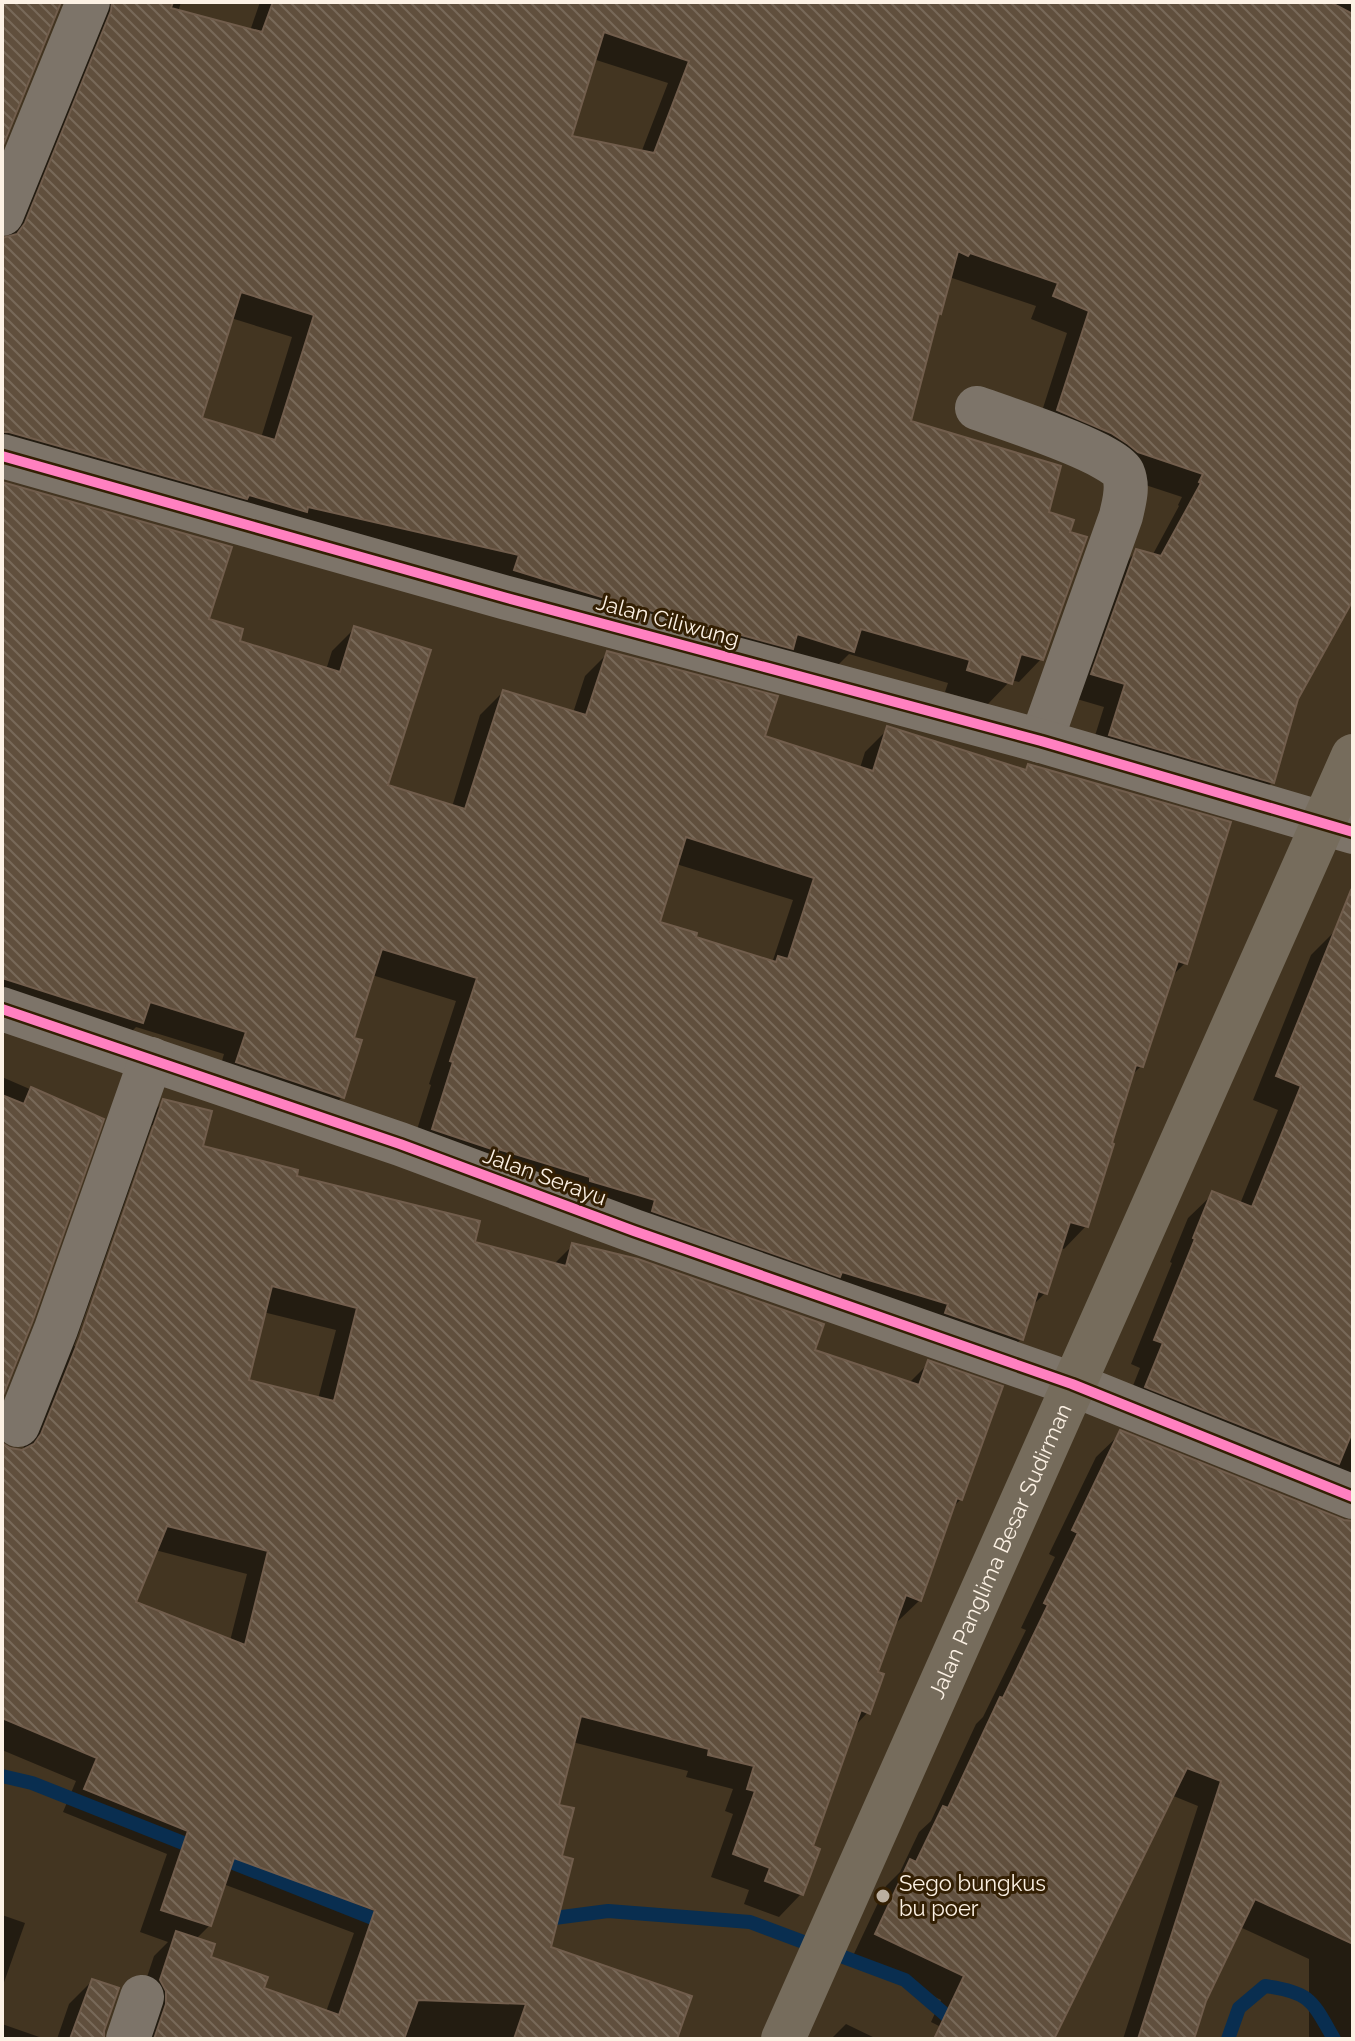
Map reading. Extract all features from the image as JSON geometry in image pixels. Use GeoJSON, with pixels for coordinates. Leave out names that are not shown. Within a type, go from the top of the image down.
{"type":"FeatureCollection","features":[{"type":"Feature","properties":{"kind":"main road","name":"Jalan Panglima Besar Sudirman"},"geometry":{"type":"LineString","coordinates":[[789,2025],[1072,1384],[1338,828],[1353,756]]}},
{"type":"Feature","properties":{"kind":"street"},"geometry":{"type":"LineString","coordinates":[[2,214],[88,2]]}},
{"type":"Feature","properties":{"kind":"street"},"geometry":{"type":"LineString","coordinates":[[977,408],[1079,446],[1118,466],[1123,474],[1126,495],[1121,516],[1041,741]]}},
{"type":"Feature","properties":{"kind":"street","name":"Jalan Ciliwung"},"geometry":{"type":"LineString","coordinates":[[2,456],[507,598],[1041,741],[1338,828]]}},
{"type":"Feature","properties":{"kind":"street","name":"Jalan Serayu"},"geometry":{"type":"LineString","coordinates":[[2,1009],[400,1144],[634,1231],[1072,1384],[1353,1497]]}},
{"type":"Feature","properties":{"kind":"street"},"geometry":{"type":"LineString","coordinates":[[18,1425],[56,1329],[151,1059]]}},
{"type":"Feature","properties":{"kind":"street"},"geometry":{"type":"LineString","coordinates":[[128,2039],[142,1997]]}},
{"type":"Feature","properties":{"kind":"building"},"geometry":{"type":"Polygon","coordinates":[[[2,2],[61,2],[2,148],[2,2]]]}},
{"type":"Feature","properties":{"kind":"building"},"geometry":{"type":"Polygon","coordinates":[[[112,2],[173,2],[171,8],[262,32],[273,2],[1330,2],[1353,14],[1353,600],[1298,699],[1274,783],[1109,735],[1125,684],[1091,674],[1136,549],[1161,556],[1203,474],[1138,452],[1111,433],[1057,410],[1089,311],[1053,296],[1058,283],[970,253],[968,256],[958,251],[911,421],[1061,466],[1049,512],[1074,520],[1070,532],[1087,537],[1043,660],[1021,654],[1012,684],[967,670],[970,660],[861,629],[854,652],[797,634],[793,649],[514,570],[519,555],[308,507],[307,512],[249,495],[247,499],[2,432],[2,238],[17,234],[25,223],[112,2]],[[604,32],[572,136],[654,153],[689,61],[604,32]],[[241,292],[202,418],[275,440],[314,315],[241,292]]]}},
{"type":"Feature","properties":{"kind":"building"},"geometry":{"type":"Polygon","coordinates":[[[2,482],[232,547],[209,619],[243,629],[240,641],[340,672],[354,626],[431,650],[388,785],[465,809],[503,690],[586,715],[607,651],[778,696],[765,736],[873,771],[887,726],[1026,770],[1028,764],[1231,822],[1187,964],[1178,961],[1143,1067],[1136,1065],[1088,1227],[1070,1222],[1047,1294],[1038,1291],[1023,1340],[945,1313],[948,1304],[842,1272],[840,1277],[652,1211],[655,1200],[432,1129],[477,978],[382,949],[354,1038],[362,1040],[344,1098],[236,1062],[246,1032],[150,1002],[143,1023],[2,978],[2,482]],[[686,837],[660,922],[697,933],[696,937],[776,962],[778,956],[788,959],[814,878],[686,837]]]}},
{"type":"Feature","properties":{"kind":"building"},"geometry":{"type":"Polygon","coordinates":[[[1351,890],[1353,1430],[1339,1464],[1145,1387],[1163,1343],[1154,1340],[1212,1191],[1252,1207],[1301,1086],[1276,1076],[1351,890]]]}},
{"type":"Feature","properties":{"kind":"building"},"geometry":{"type":"Polygon","coordinates":[[[31,1087],[104,1119],[2,1398],[2,1095],[24,1104],[31,1087]]]}},
{"type":"Feature","properties":{"kind":"building"},"geometry":{"type":"Polygon","coordinates":[[[163,1099],[212,1111],[203,1146],[298,1170],[297,1176],[480,1221],[475,1242],[566,1266],[572,1243],[638,1259],[824,1324],[815,1350],[919,1385],[928,1360],[1003,1386],[962,1500],[957,1498],[921,1601],[906,1595],[878,1672],[884,1674],[870,1714],[861,1710],[813,1846],[820,1849],[803,1895],[765,1881],[770,1868],[733,1854],[755,1791],[747,1789],[754,1766],[708,1755],[709,1749],[581,1716],[559,1805],[574,1808],[562,1856],[573,1859],[551,1947],[692,1996],[677,2039],[514,2039],[526,2004],[418,2000],[404,2039],[154,2039],[166,2004],[166,1991],[160,1980],[176,1931],[215,1944],[211,1957],[268,1977],[264,1988],[339,2015],[375,1910],[234,1858],[211,1926],[161,1910],[188,1831],[84,1789],[97,1758],[2,1718],[2,1443],[22,1450],[34,1444],[41,1434],[80,1337],[163,1099]],[[272,1286],[249,1380],[334,1401],[357,1308],[272,1286]],[[167,1526],[136,1602],[245,1645],[268,1551],[167,1526]]]}},
{"type":"Feature","properties":{"kind":"building"},"geometry":{"type":"Polygon","coordinates":[[[1120,1430],[1353,1521],[1353,1944],[1255,1899],[1206,2001],[1194,2039],[1138,2039],[1221,1781],[1187,1768],[1054,2039],[934,2039],[964,1976],[875,1934],[910,1859],[916,1862],[943,1806],[948,1808],[1000,1697],[1003,1698],[1048,1605],[1044,1603],[1078,1533],[1072,1530],[1120,1430]]]}},
{"type":"Feature","properties":{"kind":"building"},"geometry":{"type":"Polygon","coordinates":[[[92,1979],[119,1988],[104,2039],[70,2039],[92,1979]]]}},
{"type":"Feature","properties":{"kind":"waterway"},"geometry":{"type":"LineString","coordinates":[[2,1776],[32,1783],[390,1925]]}},
{"type":"Feature","properties":{"kind":"waterway"},"geometry":{"type":"LineString","coordinates":[[539,1920],[608,1911],[750,1922],[905,1980],[971,2039]]}},
{"type":"Feature","properties":{"kind":"waterway"},"geometry":{"type":"LineString","coordinates":[[1228,2039],[1239,2008],[1265,1986],[1292,1991],[1308,2000],[1334,2039]]}},
{"type":"Feature","properties":{"kind":"cycle path"},"geometry":{"type":"LineString","coordinates":[[2,456],[507,598],[1041,741],[1353,832]]}},
{"type":"Feature","properties":{"kind":"cycle path"},"geometry":{"type":"LineString","coordinates":[[2,1009],[400,1144],[634,1231],[1072,1384],[1353,1497]]}},
{"type":"Feature","properties":{"kind":"place","name":"Sego bungkus bu poer"},"geometry":{"type":"Point","coordinates":[883,1896]}}]}
